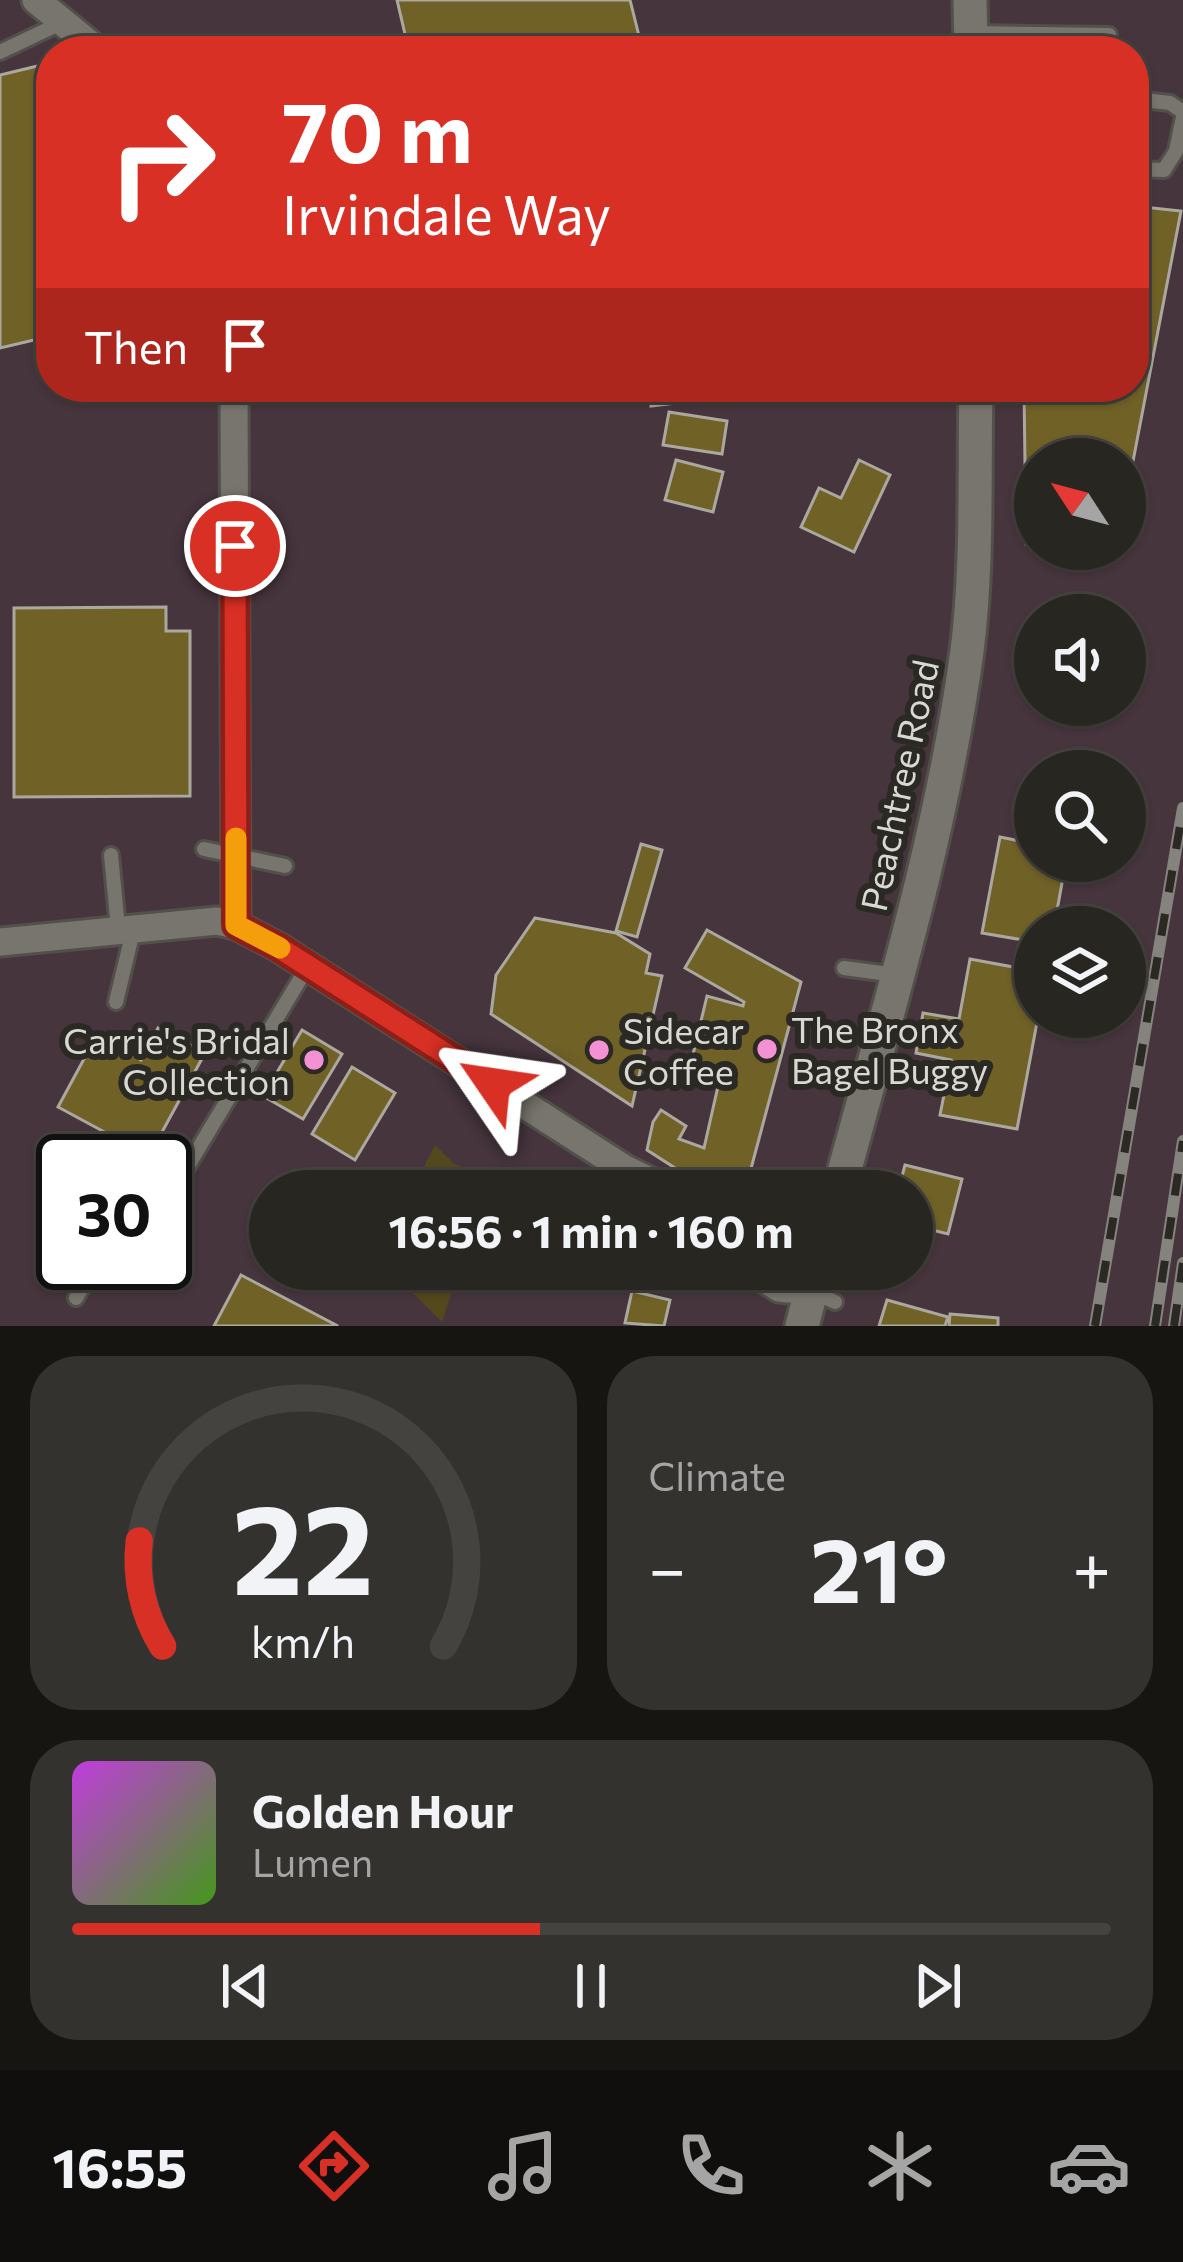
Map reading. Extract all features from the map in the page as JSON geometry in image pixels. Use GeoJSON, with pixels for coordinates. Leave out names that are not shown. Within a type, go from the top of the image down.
{"type":"FeatureCollection","features":[{"type":"Feature","properties":{"kind":"street"},"geometry":{"type":"LineString","coordinates":[[46,7],[80,36]]}},
{"type":"Feature","properties":{"kind":"street"},"geometry":{"type":"LineString","coordinates":[[234,402],[236,925]]}},
{"type":"Feature","properties":{"kind":"street","name":"Peachtree Road"},"geometry":{"type":"LineString","coordinates":[[844,1170],[935,826],[967,648],[975,402]]}},
{"type":"Feature","properties":{"kind":"street"},"geometry":{"type":"LineString","coordinates":[[0,942],[217,921],[236,925],[308,965],[625,1169]]}},
{"type":"Feature","properties":{"kind":"street"},"geometry":{"type":"LineString","coordinates":[[802,1326],[813,1290]]}},
{"type":"Feature","properties":{"kind":"lane"},"geometry":{"type":"LineString","coordinates":[[0,52],[46,7]]}},
{"type":"Feature","properties":{"kind":"lane"},"geometry":{"type":"LineString","coordinates":[[970,28],[1109,35]]}},
{"type":"Feature","properties":{"kind":"lane"},"geometry":{"type":"LineString","coordinates":[[1149,101],[1170,103],[1183,114],[1176,151],[1164,170],[1149,170]]}},
{"type":"Feature","properties":{"kind":"lane"},"geometry":{"type":"LineString","coordinates":[[204,849],[285,866]]}},
{"type":"Feature","properties":{"kind":"lane"},"geometry":{"type":"LineString","coordinates":[[111,855],[126,928],[116,1002]]}},
{"type":"Feature","properties":{"kind":"lane"},"geometry":{"type":"LineString","coordinates":[[192,1159],[308,965]]}},
{"type":"Feature","properties":{"kind":"lane"},"geometry":{"type":"LineString","coordinates":[[844,968],[896,975]]}},
{"type":"Feature","properties":{"kind":"lane"},"geometry":{"type":"LineString","coordinates":[[827,1072],[868,1084]]}},
{"type":"Feature","properties":{"kind":"lane"},"geometry":{"type":"LineString","coordinates":[[76,1298],[81,1290]]}},
{"type":"Feature","properties":{"kind":"shaded area"},"geometry":{"type":"Polygon","coordinates":[[[0,0],[1183,0],[1183,1326],[0,1326],[0,0]]]}},
{"type":"Feature","properties":{"kind":"shaded area"},"geometry":{"type":"Polygon","coordinates":[[[435,1145],[454,1164],[473,1170],[422,1170],[435,1145]]]}},
{"type":"Feature","properties":{"kind":"shaded area"},"geometry":{"type":"Polygon","coordinates":[[[410,1290],[452,1290],[442,1322],[410,1290]]]}},
{"type":"Feature","properties":{"kind":"building"},"geometry":{"type":"Polygon","coordinates":[[[397,0],[630,0],[639,36],[405,36],[397,0]]]}},
{"type":"Feature","properties":{"kind":"building"},"geometry":{"type":"Polygon","coordinates":[[[36,66],[36,340],[0,348],[0,75],[36,66]]]}},
{"type":"Feature","properties":{"kind":"building"},"geometry":{"type":"Polygon","coordinates":[[[1149,208],[1181,211],[1149,378],[1149,208]]]}},
{"type":"Feature","properties":{"kind":"building"},"geometry":{"type":"Polygon","coordinates":[[[1024,402],[1144,402],[1137,438],[1025,438],[1024,402]]]}},
{"type":"Feature","properties":{"kind":"building"},"geometry":{"type":"Polygon","coordinates":[[[669,412],[727,421],[722,454],[663,445],[669,412]]]}},
{"type":"Feature","properties":{"kind":"building"},"geometry":{"type":"Polygon","coordinates":[[[676,460],[723,472],[713,512],[665,500],[676,460]]]}},
{"type":"Feature","properties":{"kind":"building"},"geometry":{"type":"Polygon","coordinates":[[[859,460],[890,475],[854,552],[801,527],[819,488],[841,498],[859,460]]]}},
{"type":"Feature","properties":{"kind":"building"},"geometry":{"type":"Polygon","coordinates":[[[166,607],[166,631],[190,631],[190,796],[14,797],[14,608],[166,607]]]}},
{"type":"Feature","properties":{"kind":"building"},"geometry":{"type":"Polygon","coordinates":[[[1000,837],[1014,840],[1014,882],[1062,882],[1058,906],[1014,906],[1014,938],[982,933],[1000,837]]]}},
{"type":"Feature","properties":{"kind":"building"},"geometry":{"type":"Polygon","coordinates":[[[641,844],[662,850],[637,937],[616,931],[641,844]]]}},
{"type":"Feature","properties":{"kind":"building"},"geometry":{"type":"Polygon","coordinates":[[[535,918],[616,933],[650,954],[646,973],[662,976],[632,1106],[491,1014],[496,975],[535,918]]]}},
{"type":"Feature","properties":{"kind":"building"},"geometry":{"type":"Polygon","coordinates":[[[707,930],[801,982],[751,1170],[678,1170],[647,1150],[661,1110],[686,1126],[679,1139],[704,1148],[721,1073],[690,1067],[707,996],[743,1006],[744,1002],[685,968],[707,930]]]}},
{"type":"Feature","properties":{"kind":"building"},"geometry":{"type":"Polygon","coordinates":[[[970,959],[1014,967],[1014,1038],[1034,1038],[1017,1129],[940,1115],[951,1060],[916,1053],[923,1013],[959,1019],[970,959]]]}},
{"type":"Feature","properties":{"kind":"building"},"geometry":{"type":"Polygon","coordinates":[[[158,1028],[205,1053],[161,1134],[108,1134],[58,1107],[97,1035],[108,1041],[112,1034],[135,1046],[130,1053],[141,1060],[158,1028]]]}},
{"type":"Feature","properties":{"kind":"building"},"geometry":{"type":"Polygon","coordinates":[[[302,1030],[342,1054],[303,1119],[263,1096],[302,1030]]]}},
{"type":"Feature","properties":{"kind":"building"},"geometry":{"type":"Polygon","coordinates":[[[352,1067],[395,1093],[355,1160],[312,1134],[352,1067]]]}},
{"type":"Feature","properties":{"kind":"building"},"geometry":{"type":"Polygon","coordinates":[[[933,1172],[962,1179],[948,1234],[933,1230],[933,1172]]]}},
{"type":"Feature","properties":{"kind":"building"},"geometry":{"type":"Polygon","coordinates":[[[241,1275],[249,1279],[249,1290],[270,1290],[338,1326],[214,1326],[241,1275]]]}},
{"type":"Feature","properties":{"kind":"building"},"geometry":{"type":"Polygon","coordinates":[[[632,1291],[670,1300],[664,1326],[625,1323],[632,1291]]]}},
{"type":"Feature","properties":{"kind":"building"},"geometry":{"type":"Polygon","coordinates":[[[887,1300],[948,1317],[945,1326],[879,1326],[887,1300]]]}},
{"type":"Feature","properties":{"kind":"building"},"geometry":{"type":"Polygon","coordinates":[[[950,1314],[998,1318],[998,1326],[949,1326],[950,1314]]]}},
{"type":"Feature","properties":{"kind":"railway"},"geometry":{"type":"LineString","coordinates":[[1095,1326],[1183,808]]}},
{"type":"Feature","properties":{"kind":"railway"},"geometry":{"type":"LineString","coordinates":[[1155,1326],[1183,1141]]}},
{"type":"Feature","properties":{"kind":"railway"},"geometry":{"type":"LineString","coordinates":[[1174,1326],[1183,1263]]}},
{"type":"Feature","properties":{"kind":"slow traffic"},"geometry":{"type":"LineString","coordinates":[[236,838],[236,925],[280,948]]}},
{"type":"Feature","properties":{"kind":"place","name":"The Bronx Bagel Buggy"},"geometry":{"type":"Point","coordinates":[767,1049]}},
{"type":"Feature","properties":{"kind":"place","name":"Sidecar Coffee"},"geometry":{"type":"Point","coordinates":[599,1050]}},
{"type":"Feature","properties":{"kind":"place","name":"Carrie's Bridal Collection"},"geometry":{"type":"Point","coordinates":[314,1060]}},
{"type":"Feature","properties":{"kind":"route"},"geometry":{"type":"LineString","coordinates":[[235,546],[236,925],[256,933],[493,1084]]}}]}
